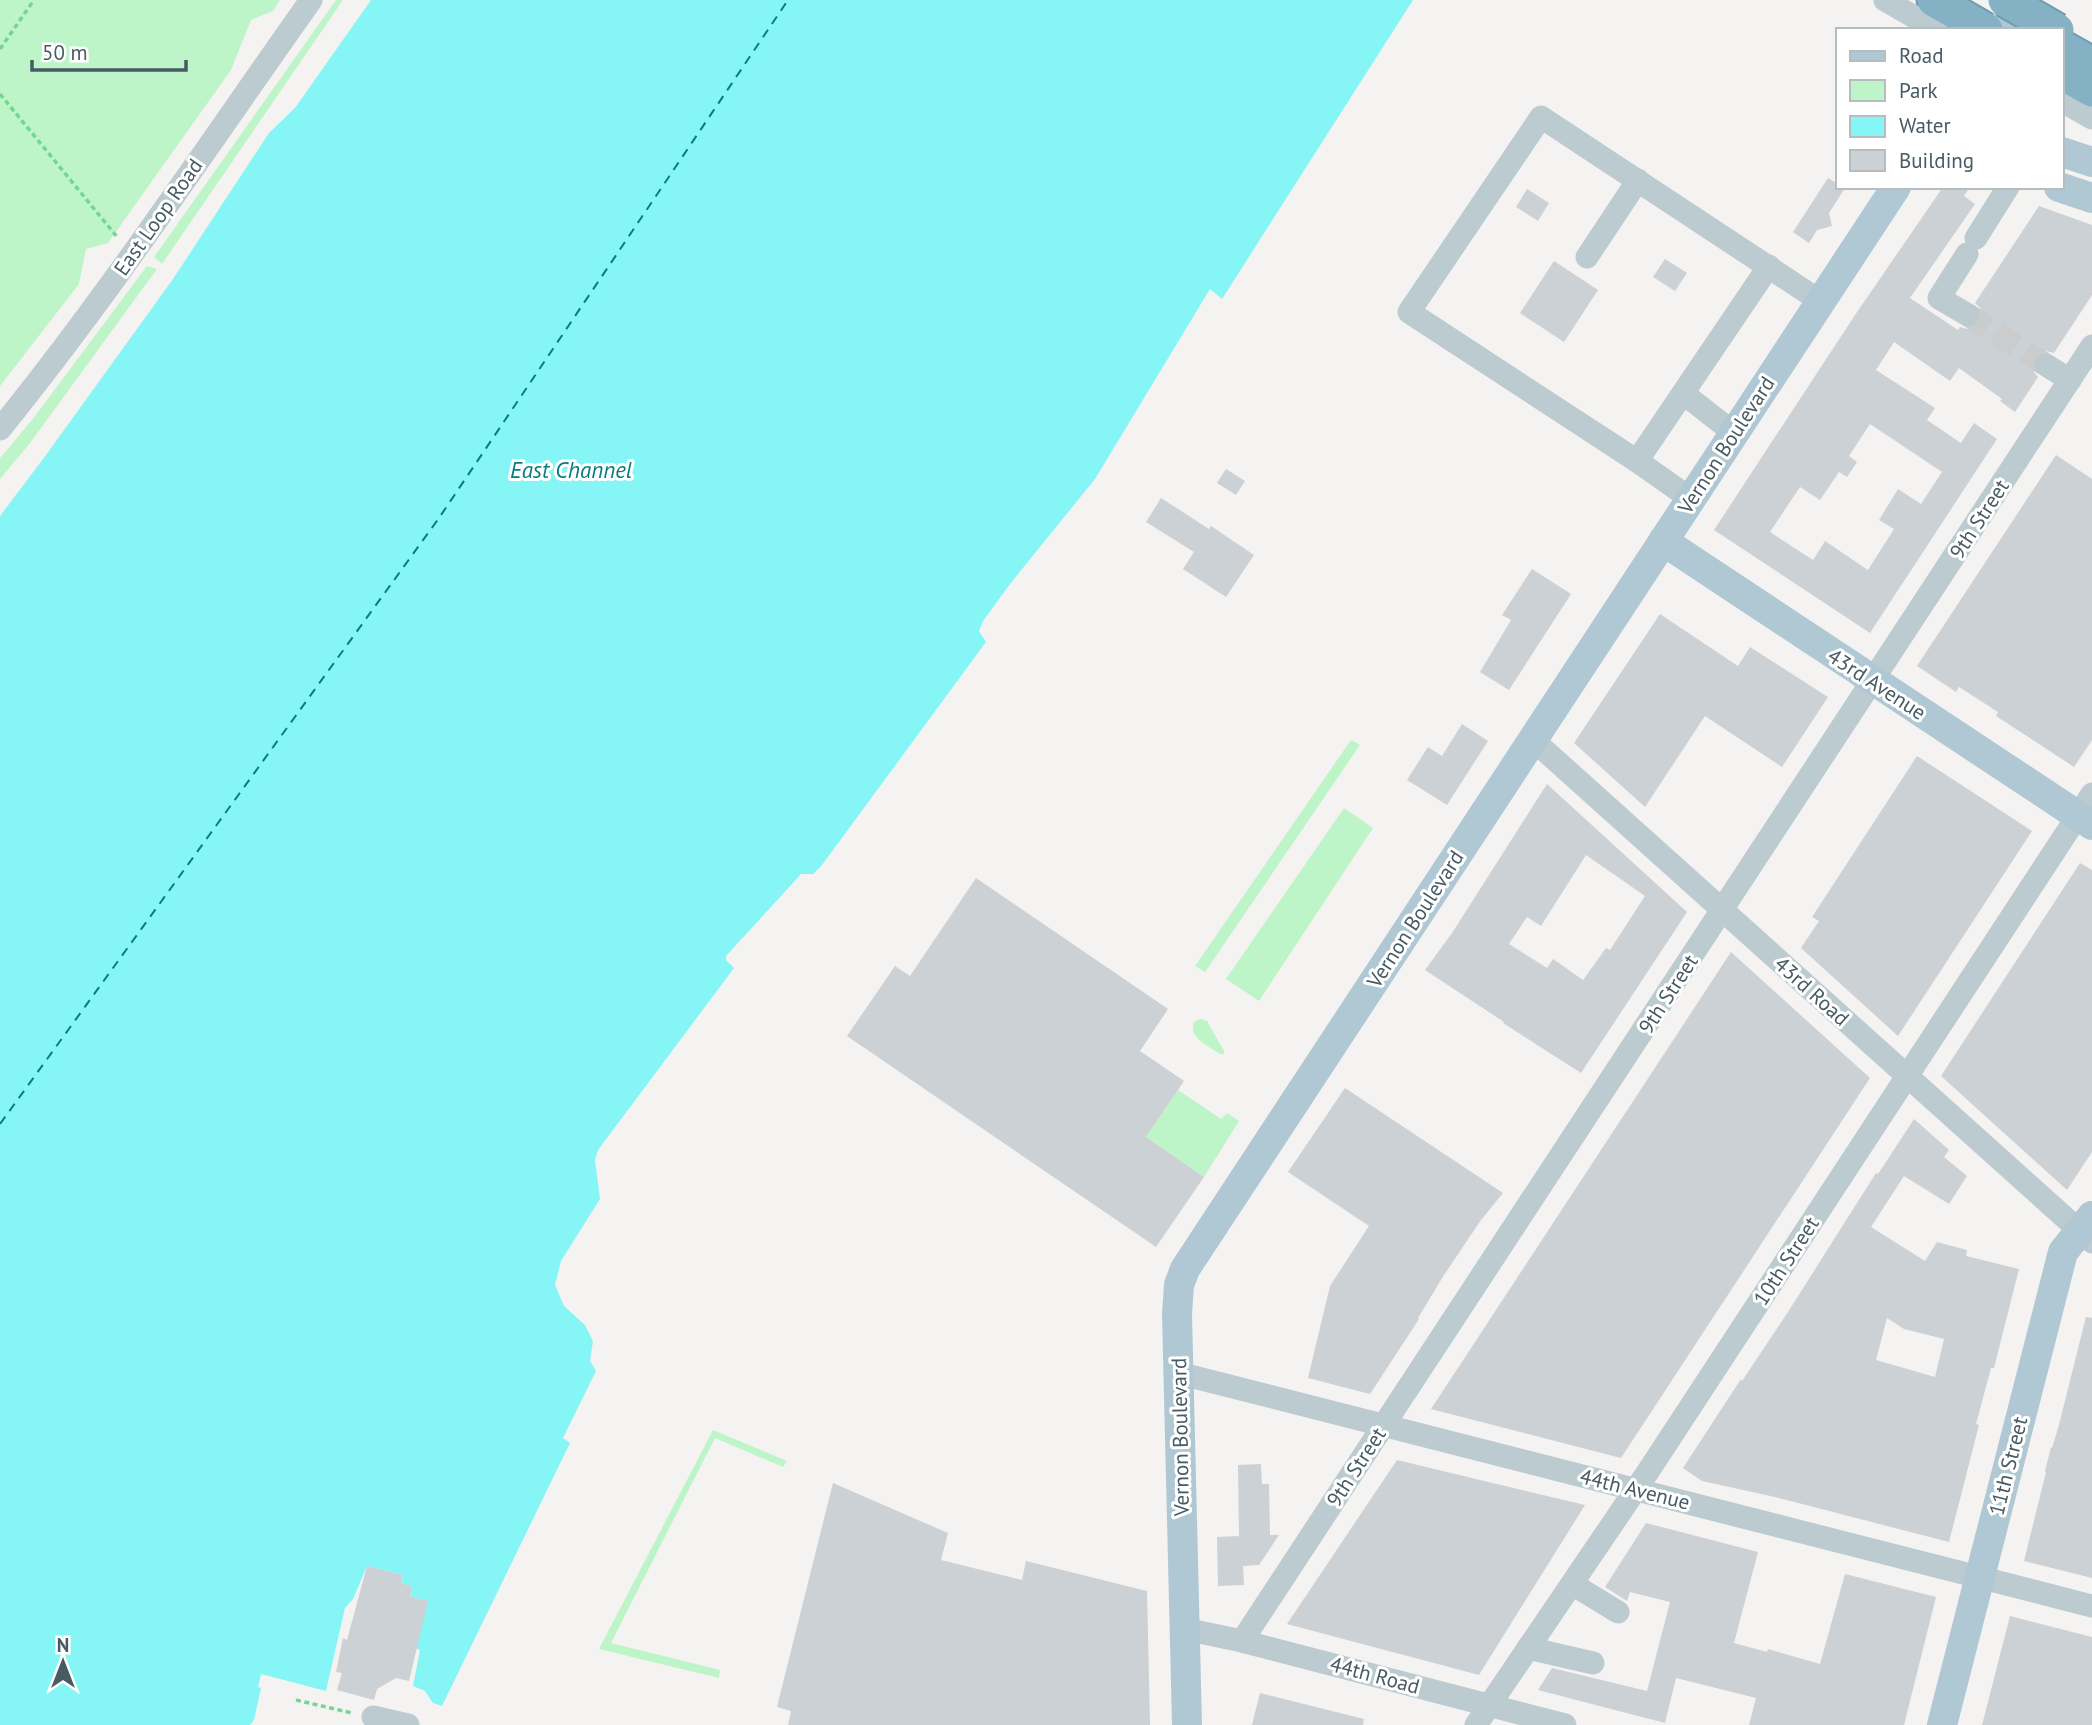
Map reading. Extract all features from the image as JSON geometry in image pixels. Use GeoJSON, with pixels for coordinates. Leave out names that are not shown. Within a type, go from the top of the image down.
{"type":"FeatureCollection","features":[{"type":"Feature","properties":{"kind":"highway"},"geometry":{"type":"LineString","coordinates":[[1913,0],[1962,28]]}},
{"type":"Feature","properties":{"kind":"highway"},"geometry":{"type":"LineString","coordinates":[[1934,0],[1983,28]]}},
{"type":"Feature","properties":{"kind":"highway"},"geometry":{"type":"LineString","coordinates":[[1981,0],[2030,28]]}},
{"type":"Feature","properties":{"kind":"highway"},"geometry":{"type":"LineString","coordinates":[[2004,0],[2053,28]]}},
{"type":"Feature","properties":{"kind":"highway"},"geometry":{"type":"LineString","coordinates":[[2064,34],[2092,50]]}},
{"type":"Feature","properties":{"kind":"highway"},"geometry":{"type":"LineString","coordinates":[[2064,48],[2092,64]]}},
{"type":"Feature","properties":{"kind":"highway"},"geometry":{"type":"LineString","coordinates":[[2064,74],[2092,90]]}},
{"type":"Feature","properties":{"kind":"highway"},"geometry":{"type":"LineString","coordinates":[[2064,86],[2092,102]]}},
{"type":"Feature","properties":{"kind":"main road"},"geometry":{"type":"LineString","coordinates":[[2002,28],[2019,0]]}},
{"type":"Feature","properties":{"kind":"main road"},"geometry":{"type":"LineString","coordinates":[[2064,153],[2092,162]]}},
{"type":"Feature","properties":{"kind":"main road"},"geometry":{"type":"LineString","coordinates":[[2064,188],[2092,198]]}},
{"type":"Feature","properties":{"kind":"main road","name":"Vernon Boulevard"},"geometry":{"type":"LineString","coordinates":[[1187,1725],[1178,1373],[1178,1294],[1185,1269],[1895,189]]}},
{"type":"Feature","properties":{"kind":"main road","name":"43rd Avenue"},"geometry":{"type":"LineString","coordinates":[[1663,541],[1872,681],[2087,811]]}},
{"type":"Feature","properties":{"kind":"main road","name":"11th Street"},"geometry":{"type":"LineString","coordinates":[[1942,1725],[2063,1252],[2088,1230]]}},
{"type":"Feature","properties":{"kind":"street","name":"East Loop Road"},"geometry":{"type":"LineString","coordinates":[[0,429],[97,304],[311,0]]}},
{"type":"Feature","properties":{"kind":"street"},"geometry":{"type":"LineString","coordinates":[[1885,0],[1934,28]]}},
{"type":"Feature","properties":{"kind":"street"},"geometry":{"type":"LineString","coordinates":[[2064,102],[2092,118]]}},
{"type":"Feature","properties":{"kind":"street"},"geometry":{"type":"LineString","coordinates":[[1690,499],[1637,461],[1409,312],[1541,117],[1820,301]]}},
{"type":"Feature","properties":{"kind":"street"},"geometry":{"type":"LineString","coordinates":[[1587,257],[1638,180]]}},
{"type":"Feature","properties":{"kind":"street"},"geometry":{"type":"LineString","coordinates":[[1968,315],[1939,298],[2007,189]]}},
{"type":"Feature","properties":{"kind":"street"},"geometry":{"type":"LineString","coordinates":[[1637,461],[1769,265]]}},
{"type":"Feature","properties":{"kind":"street","name":"9th Street"},"geometry":{"type":"LineString","coordinates":[[1242,1641],[2092,346]]}},
{"type":"Feature","properties":{"kind":"street"},"geometry":{"type":"LineString","coordinates":[[2046,365],[2070,380]]}},
{"type":"Feature","properties":{"kind":"street"},"geometry":{"type":"LineString","coordinates":[[1684,394],[1734,433]]}},
{"type":"Feature","properties":{"kind":"street","name":"43rd Road"},"geometry":{"type":"LineString","coordinates":[[1532,739],[1907,1076],[2088,1230]]}},
{"type":"Feature","properties":{"kind":"street","name":"10th Street"},"geometry":{"type":"LineString","coordinates":[[1476,1725],[1636,1489],[1907,1076],[2087,811]]}},
{"type":"Feature","properties":{"kind":"street","name":"44th Avenue"},"geometry":{"type":"LineString","coordinates":[[1178,1373],[2092,1606]]}},
{"type":"Feature","properties":{"kind":"street"},"geometry":{"type":"LineString","coordinates":[[1572,1584],[1618,1612]]}},
{"type":"Feature","properties":{"kind":"street","name":"44th Road"},"geometry":{"type":"LineString","coordinates":[[1185,1629],[1242,1641],[1565,1725]]}},
{"type":"Feature","properties":{"kind":"street"},"geometry":{"type":"LineString","coordinates":[[1528,1648],[1592,1663]]}},
{"type":"Feature","properties":{"kind":"street"},"geometry":{"type":"LineString","coordinates":[[373,1717],[408,1725]]}},
{"type":"Feature","properties":{"kind":"path"},"geometry":{"type":"LineString","coordinates":[[0,49],[34,0]]}},
{"type":"Feature","properties":{"kind":"path"},"geometry":{"type":"LineString","coordinates":[[0,94],[118,239]]}},
{"type":"Feature","properties":{"kind":"path"},"geometry":{"type":"LineString","coordinates":[[296,1700],[373,1717]]}},
{"type":"Feature","properties":{"kind":"green space"},"geometry":{"type":"Polygon","coordinates":[[[0,0],[280,0],[273,11],[251,20],[231,70],[108,243],[86,249],[79,284],[0,386],[0,0]]]}},
{"type":"Feature","properties":{"kind":"green space"},"geometry":{"type":"Polygon","coordinates":[[[336,0],[343,0],[162,264],[154,257],[336,0]]]}},
{"type":"Feature","properties":{"kind":"green space"},"geometry":{"type":"Polygon","coordinates":[[[147,266],[157,269],[30,443],[0,479],[0,458],[32,420],[147,266]]]}},
{"type":"Feature","properties":{"kind":"green space"},"geometry":{"type":"Polygon","coordinates":[[[1351,740],[1360,745],[1205,972],[1195,966],[1351,740]]]}},
{"type":"Feature","properties":{"kind":"green space"},"geometry":{"type":"Polygon","coordinates":[[[1344,808],[1373,828],[1259,1001],[1226,979],[1344,808]]]}},
{"type":"Feature","properties":{"kind":"green space"},"geometry":{"type":"Polygon","coordinates":[[[1200,1019],[1207,1021],[1224,1054],[1205,1045],[1194,1033],[1194,1022],[1200,1019]]]}},
{"type":"Feature","properties":{"kind":"green space"},"geometry":{"type":"Polygon","coordinates":[[[1178,1090],[1221,1119],[1227,1113],[1239,1121],[1204,1177],[1146,1137],[1178,1090]]]}},
{"type":"Feature","properties":{"kind":"green space"},"geometry":{"type":"Polygon","coordinates":[[[713,1430],[787,1461],[783,1467],[715,1438],[611,1643],[720,1670],[719,1678],[599,1649],[713,1430]]]}},
{"type":"Feature","properties":{"kind":"water","name":"East Channel"},"geometry":{"type":"Polygon","coordinates":[[[371,0],[1413,0],[1222,299],[1210,289],[1095,479],[983,621],[979,631],[986,642],[822,865],[813,874],[801,874],[726,956],[726,960],[734,968],[598,1150],[595,1160],[600,1199],[561,1261],[555,1285],[564,1306],[585,1325],[593,1341],[590,1361],[596,1371],[563,1438],[570,1443],[442,1706],[433,1703],[425,1691],[413,1686],[420,1650],[415,1648],[428,1601],[410,1596],[412,1586],[401,1583],[403,1575],[367,1566],[353,1599],[345,1608],[326,1691],[261,1674],[258,1687],[261,1688],[254,1720],[250,1725],[0,1725],[0,516],[173,279],[269,133],[295,108],[371,0]]]}},
{"type":"Feature","properties":{"kind":"building"},"geometry":{"type":"Polygon","coordinates":[[[1828,178],[1836,183],[1836,189],[1844,189],[1829,213],[1832,226],[1817,230],[1809,243],[1793,232],[1828,178]]]}},
{"type":"Feature","properties":{"kind":"building"},"geometry":{"type":"Polygon","coordinates":[[[1527,189],[1549,203],[1538,221],[1516,207],[1527,189]]]}},
{"type":"Feature","properties":{"kind":"building"},"geometry":{"type":"Polygon","coordinates":[[[1942,189],[1969,189],[1964,196],[1975,204],[1910,298],[1958,330],[1960,327],[1975,327],[1980,321],[1982,314],[1975,303],[2039,206],[2092,225],[2092,295],[2054,353],[2046,351],[2035,357],[2032,365],[2038,377],[2015,412],[2000,401],[2002,399],[1959,368],[1950,381],[1894,342],[1876,370],[1935,408],[1927,420],[1961,443],[1974,423],[1997,439],[1870,633],[1714,530],[1942,189]],[[1870,424],[1849,456],[1857,462],[1847,477],[1839,472],[1820,500],[1800,487],[1770,532],[1813,560],[1825,541],[1868,570],[1894,529],[1879,520],[1898,489],[1921,504],[1942,472],[1870,424]]]}},
{"type":"Feature","properties":{"kind":"building"},"geometry":{"type":"Polygon","coordinates":[[[1665,259],[1687,273],[1675,291],[1653,277],[1665,259]]]}},
{"type":"Feature","properties":{"kind":"building"},"geometry":{"type":"Polygon","coordinates":[[[1554,261],[1598,290],[1564,342],[1520,313],[1554,261]]]}},
{"type":"Feature","properties":{"kind":"building"},"geometry":{"type":"Polygon","coordinates":[[[2056,455],[2092,479],[2092,740],[2074,767],[1996,716],[1998,712],[1959,687],[1956,692],[1917,666],[2056,455]]]}},
{"type":"Feature","properties":{"kind":"building"},"geometry":{"type":"Polygon","coordinates":[[[1226,469],[1245,481],[1236,495],[1217,483],[1226,469]]]}},
{"type":"Feature","properties":{"kind":"building"},"geometry":{"type":"Polygon","coordinates":[[[1161,498],[1209,529],[1211,526],[1254,555],[1226,597],[1183,569],[1194,552],[1146,522],[1161,498]]]}},
{"type":"Feature","properties":{"kind":"building"},"geometry":{"type":"Polygon","coordinates":[[[1532,569],[1571,594],[1509,690],[1480,672],[1511,620],[1502,615],[1532,569]]]}},
{"type":"Feature","properties":{"kind":"building"},"geometry":{"type":"Polygon","coordinates":[[[1660,614],[1738,666],[1750,647],[1828,697],[1782,767],[1705,716],[1645,807],[1574,743],[1660,614]]]}},
{"type":"Feature","properties":{"kind":"building"},"geometry":{"type":"Polygon","coordinates":[[[1462,724],[1488,741],[1447,805],[1407,780],[1428,747],[1442,756],[1462,724]]]}},
{"type":"Feature","properties":{"kind":"building"},"geometry":{"type":"Polygon","coordinates":[[[1917,756],[2032,831],[1898,1036],[1801,948],[1819,921],[1812,917],[1917,756]]]}},
{"type":"Feature","properties":{"kind":"building"},"geometry":{"type":"Polygon","coordinates":[[[1547,784],[1687,912],[1581,1073],[1425,970],[1452,933],[1547,784]],[[1586,855],[1541,926],[1527,917],[1509,944],[1547,968],[1553,959],[1583,980],[1606,948],[1610,950],[1645,896],[1586,855]]]}},
{"type":"Feature","properties":{"kind":"building"},"geometry":{"type":"Polygon","coordinates":[[[2080,863],[2092,870],[2092,1152],[2067,1190],[1941,1076],[2080,863]]]}},
{"type":"Feature","properties":{"kind":"building"},"geometry":{"type":"Polygon","coordinates":[[[976,878],[1168,1009],[1140,1051],[1184,1081],[1146,1137],[1204,1177],[1156,1247],[847,1036],[895,966],[910,976],[976,878]]]}},
{"type":"Feature","properties":{"kind":"building"},"geometry":{"type":"Polygon","coordinates":[[[1731,952],[1870,1078],[1621,1458],[1431,1409],[1731,952]]]}},
{"type":"Feature","properties":{"kind":"building"},"geometry":{"type":"Polygon","coordinates":[[[1345,1088],[1503,1193],[1444,1275],[1370,1394],[1308,1378],[1330,1286],[1369,1226],[1288,1172],[1345,1088]]]}},
{"type":"Feature","properties":{"kind":"building"},"geometry":{"type":"Polygon","coordinates":[[[1914,1119],[1949,1150],[1944,1157],[1967,1176],[1949,1204],[1904,1176],[1871,1227],[1925,1261],[1937,1242],[1967,1250],[1966,1256],[2019,1269],[1994,1368],[1991,1368],[1976,1424],[1979,1425],[1949,1542],[1702,1481],[1683,1468],[1788,1312],[1876,1173],[1878,1174],[1914,1119]],[[1887,1318],[1876,1360],[1935,1377],[1944,1339],[1904,1329],[1887,1318]]]}},
{"type":"Feature","properties":{"kind":"building"},"geometry":{"type":"Polygon","coordinates":[[[2086,1317],[2092,1318],[2092,1578],[2024,1561],[2086,1317]]]}},
{"type":"Feature","properties":{"kind":"building"},"geometry":{"type":"Polygon","coordinates":[[[1397,1460],[1585,1505],[1479,1675],[1287,1624],[1397,1460]]]}},
{"type":"Feature","properties":{"kind":"building"},"geometry":{"type":"Polygon","coordinates":[[[1261,1464],[1262,1484],[1269,1484],[1270,1535],[1279,1535],[1259,1565],[1243,1566],[1244,1585],[1218,1586],[1217,1537],[1239,1536],[1238,1465],[1261,1464]]]}},
{"type":"Feature","properties":{"kind":"building"},"geometry":{"type":"Polygon","coordinates":[[[833,1483],[948,1533],[941,1560],[1022,1580],[1026,1561],[1147,1591],[1150,1725],[788,1725],[791,1711],[777,1707],[833,1483]]]}},
{"type":"Feature","properties":{"kind":"building"},"geometry":{"type":"Polygon","coordinates":[[[1646,1523],[1758,1552],[1734,1643],[1767,1652],[1768,1649],[1820,1664],[1845,1574],[1936,1597],[1904,1725],[1749,1725],[1756,1698],[1676,1678],[1665,1723],[1538,1690],[1552,1668],[1647,1691],[1670,1602],[1630,1592],[1627,1601],[1605,1587],[1646,1523]]]}},
{"type":"Feature","properties":{"kind":"building"},"geometry":{"type":"Polygon","coordinates":[[[367,1566],[403,1575],[401,1583],[412,1586],[410,1596],[428,1601],[409,1681],[396,1678],[377,1689],[374,1700],[337,1690],[342,1673],[336,1672],[343,1638],[347,1640],[367,1566]]]}},
{"type":"Feature","properties":{"kind":"building"},"geometry":{"type":"Polygon","coordinates":[[[2010,1616],[2092,1637],[2092,1725],[1982,1725],[2010,1616]]]}},
{"type":"Feature","properties":{"kind":"building"},"geometry":{"type":"Polygon","coordinates":[[[1260,1693],[1364,1719],[1363,1725],[1252,1725],[1260,1693]]]}},
{"type":"Feature","properties":{"kind":"ferry route"},"geometry":{"type":"LineString","coordinates":[[0,1124],[439,518],[788,0]]}},
{"type":"Feature","properties":{"kind":"tunnel"},"geometry":{"type":"LineString","coordinates":[[1968,315],[2046,365]]}}]}
